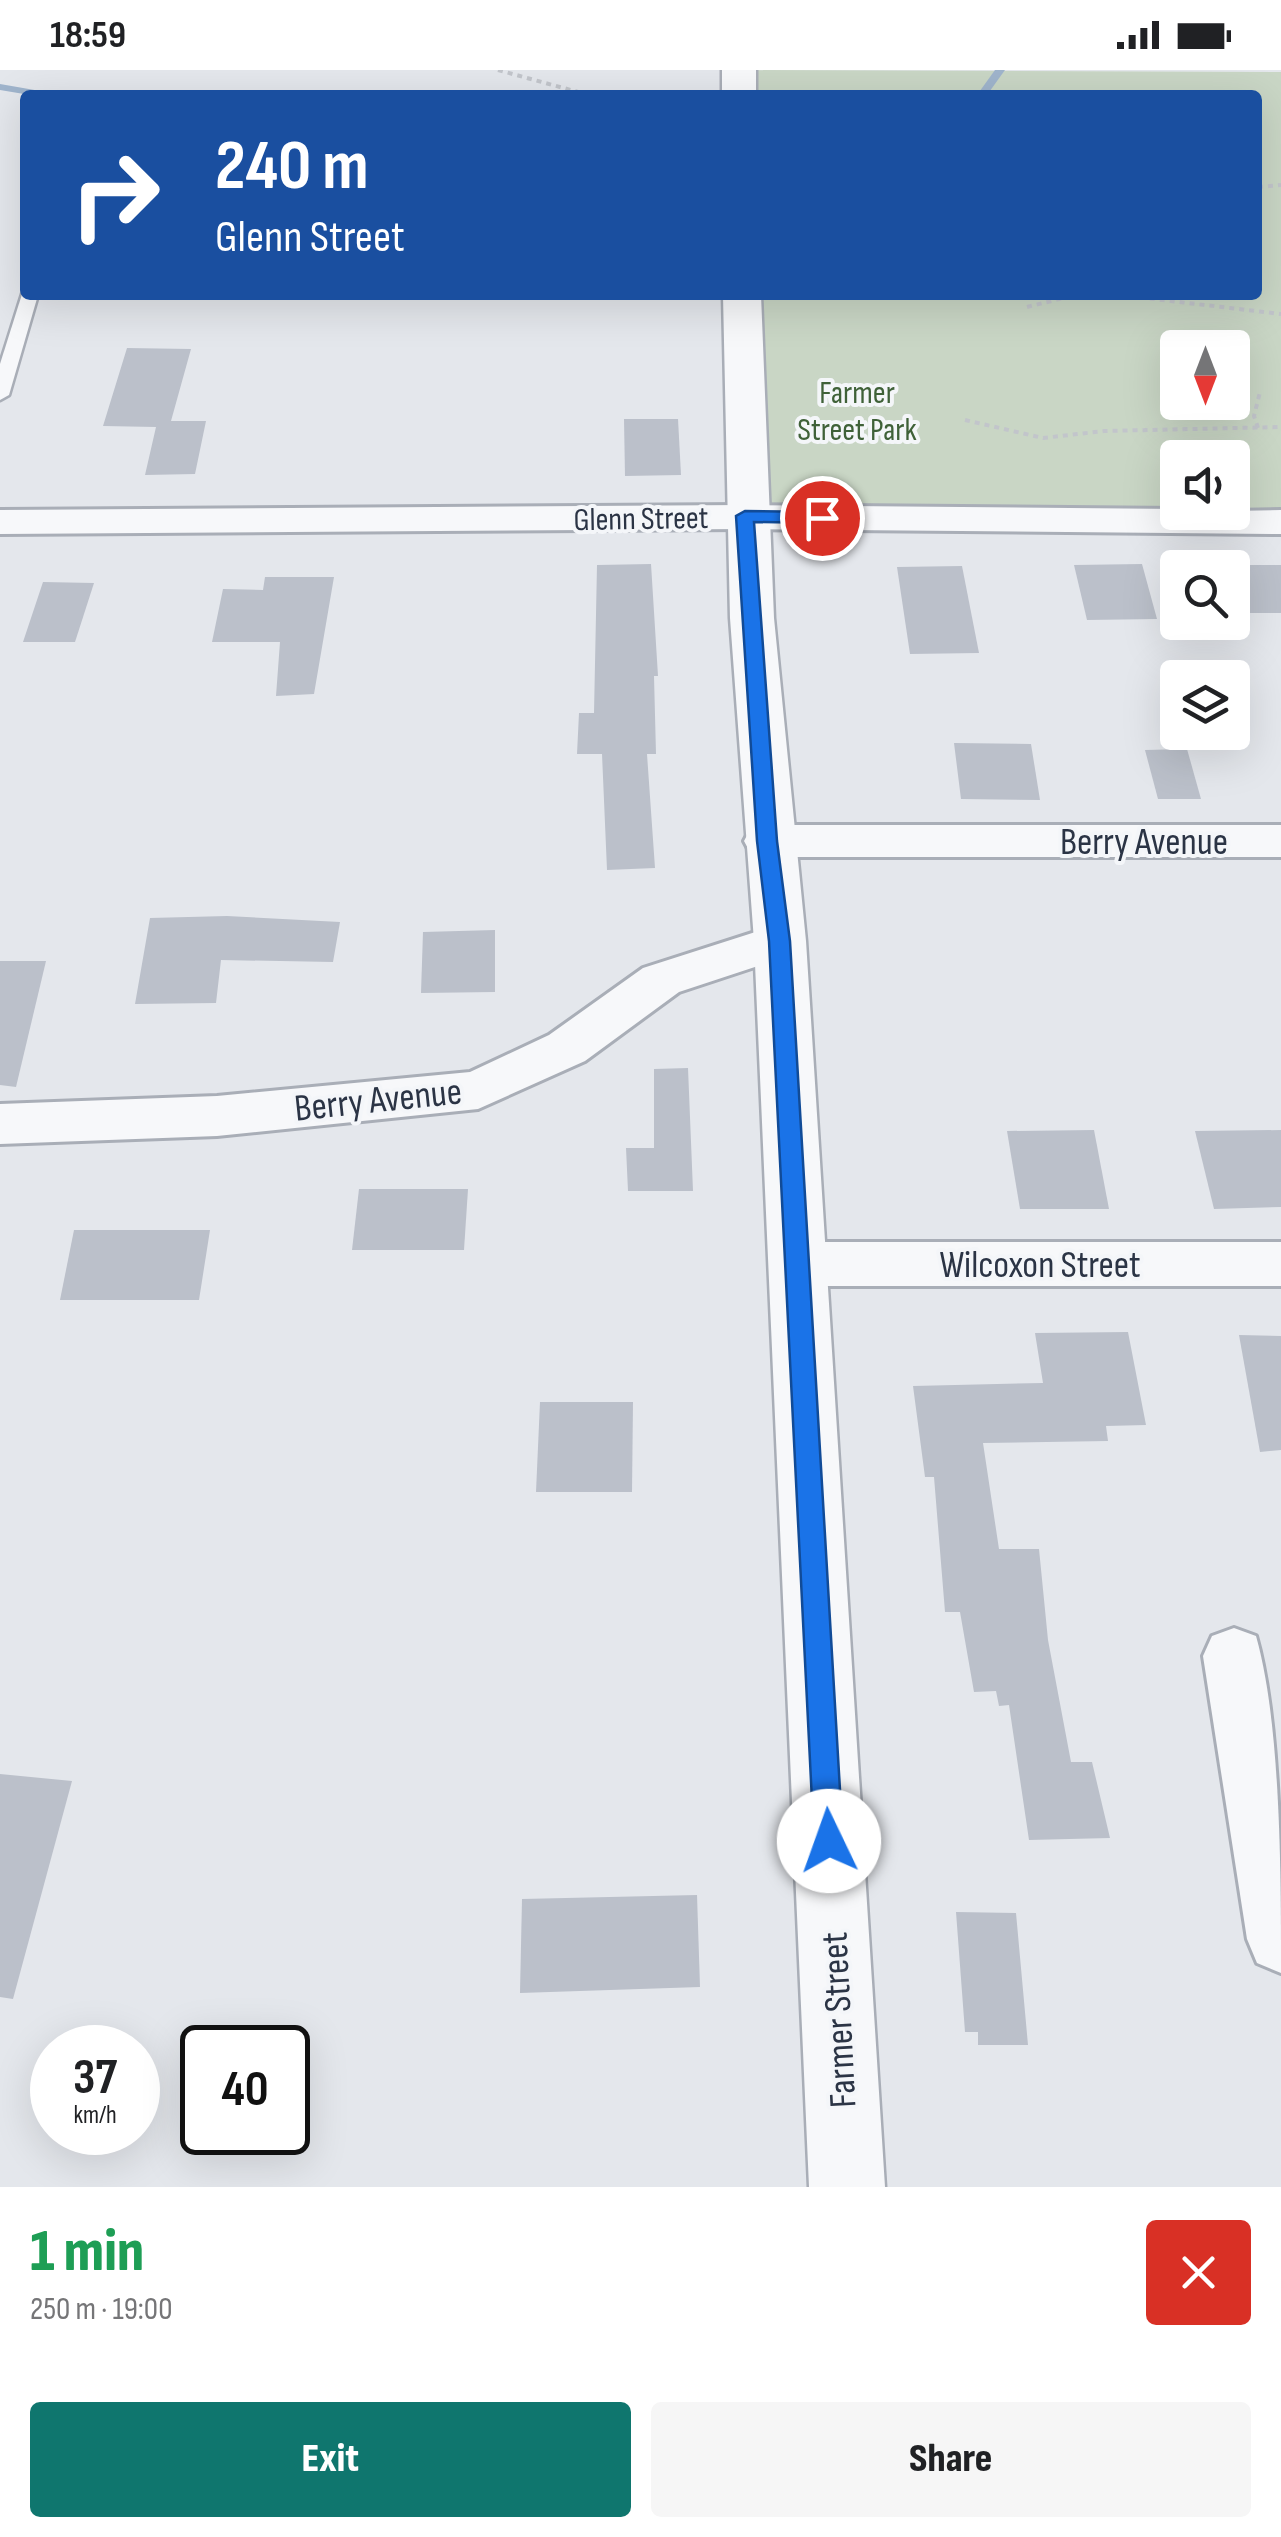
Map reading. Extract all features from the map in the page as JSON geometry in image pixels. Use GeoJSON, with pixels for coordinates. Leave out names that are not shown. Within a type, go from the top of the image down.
{"type":"FeatureCollection","features":[{"type":"Feature","properties":{"kind":"street","name":"Farmer Street"},"geometry":{"type":"LineString","coordinates":[[742,300],[745,516],[767,841],[780,941],[847,2187]]}},
{"type":"Feature","properties":{"kind":"street","name":"Glenn Street"},"geometry":{"type":"LineString","coordinates":[[0,522],[745,516],[1281,522]]}},
{"type":"Feature","properties":{"kind":"street","name":"Berry Avenue"},"geometry":{"type":"LineString","coordinates":[[767,841],[1281,841]]}},
{"type":"Feature","properties":{"kind":"street","name":"Berry Avenue"},"geometry":{"type":"LineString","coordinates":[[0,1124],[217,1116],[478,1090],[567,1048],[661,980],[780,941]]}},
{"type":"Feature","properties":{"kind":"street","name":"Wilcoxon Street"},"geometry":{"type":"LineString","coordinates":[[799,1264],[1281,1264]]}},
{"type":"Feature","properties":{"kind":"street"},"geometry":{"type":"LineString","coordinates":[[1234,1656],[1281,1939]]}},
{"type":"Feature","properties":{"kind":"lane"},"geometry":{"type":"LineString","coordinates":[[0,395],[28,300]]}},
{"type":"Feature","properties":{"kind":"path"},"geometry":{"type":"LineString","coordinates":[[498,70],[571,90]]}},
{"type":"Feature","properties":{"kind":"path"},"geometry":{"type":"LineString","coordinates":[[1027,307],[1056,300]]}},
{"type":"Feature","properties":{"kind":"path"},"geometry":{"type":"LineString","coordinates":[[1162,300],[1281,314]]}},
{"type":"Feature","properties":{"kind":"path"},"geometry":{"type":"LineString","coordinates":[[1258,428],[1254,416],[1260,392]]}},
{"type":"Feature","properties":{"kind":"path"},"geometry":{"type":"LineString","coordinates":[[965,420],[1044,438],[1104,431],[1281,427]]}},
{"type":"Feature","properties":{"kind":"green space","name":"Farmer Street Park"},"geometry":{"type":"Polygon","coordinates":[[[728,70],[1281,72],[1281,519],[1250,519],[1250,440],[1160,440],[1160,521],[747,526],[737,300],[1262,300],[1262,90],[729,90],[728,70]]]}},
{"type":"Feature","properties":{"kind":"building"},"geometry":{"type":"Polygon","coordinates":[[[127,348],[191,349],[171,421],[206,421],[195,474],[145,475],[156,427],[103,426],[127,348]]]}},
{"type":"Feature","properties":{"kind":"building"},"geometry":{"type":"Polygon","coordinates":[[[624,419],[678,419],[681,475],[625,476],[624,419]]]}},
{"type":"Feature","properties":{"kind":"building"},"geometry":{"type":"Polygon","coordinates":[[[651,564],[658,676],[654,676],[656,754],[647,754],[655,868],[607,870],[602,754],[577,754],[579,713],[594,713],[597,565],[651,564]]]}},
{"type":"Feature","properties":{"kind":"building"},"geometry":{"type":"Polygon","coordinates":[[[1142,564],[1157,619],[1087,620],[1074,565],[1142,564]]]}},
{"type":"Feature","properties":{"kind":"building"},"geometry":{"type":"Polygon","coordinates":[[[1250,565],[1281,565],[1281,613],[1250,613],[1250,565]]]}},
{"type":"Feature","properties":{"kind":"building"},"geometry":{"type":"Polygon","coordinates":[[[962,566],[979,653],[910,654],[897,567],[962,566]]]}},
{"type":"Feature","properties":{"kind":"building"},"geometry":{"type":"Polygon","coordinates":[[[265,577],[334,577],[314,694],[276,696],[280,642],[212,642],[223,589],[263,590],[265,577]]]}},
{"type":"Feature","properties":{"kind":"building"},"geometry":{"type":"Polygon","coordinates":[[[43,582],[94,583],[75,642],[23,642],[43,582]]]}},
{"type":"Feature","properties":{"kind":"building"},"geometry":{"type":"Polygon","coordinates":[[[954,743],[1031,744],[1040,800],[961,799],[954,743]]]}},
{"type":"Feature","properties":{"kind":"building"},"geometry":{"type":"Polygon","coordinates":[[[1145,750],[1187,750],[1201,799],[1158,799],[1145,750]]]}},
{"type":"Feature","properties":{"kind":"building"},"geometry":{"type":"Polygon","coordinates":[[[227,916],[340,922],[333,962],[221,960],[216,1003],[135,1004],[150,918],[227,916]]]}},
{"type":"Feature","properties":{"kind":"building"},"geometry":{"type":"Polygon","coordinates":[[[495,930],[495,992],[421,993],[423,932],[495,930]]]}},
{"type":"Feature","properties":{"kind":"building"},"geometry":{"type":"Polygon","coordinates":[[[0,961],[46,961],[16,1087],[0,1085],[0,961]]]}},
{"type":"Feature","properties":{"kind":"building"},"geometry":{"type":"Polygon","coordinates":[[[688,1068],[693,1191],[628,1191],[626,1148],[654,1148],[654,1069],[688,1068]]]}},
{"type":"Feature","properties":{"kind":"building"},"geometry":{"type":"Polygon","coordinates":[[[1094,1130],[1109,1209],[1020,1209],[1007,1131],[1094,1130]]]}},
{"type":"Feature","properties":{"kind":"building"},"geometry":{"type":"Polygon","coordinates":[[[1281,1130],[1281,1207],[1214,1209],[1195,1131],[1281,1130]]]}},
{"type":"Feature","properties":{"kind":"building"},"geometry":{"type":"Polygon","coordinates":[[[359,1189],[468,1189],[464,1250],[352,1250],[359,1189]]]}},
{"type":"Feature","properties":{"kind":"building"},"geometry":{"type":"Polygon","coordinates":[[[74,1230],[210,1230],[199,1300],[60,1300],[74,1230]]]}},
{"type":"Feature","properties":{"kind":"building"},"geometry":{"type":"Polygon","coordinates":[[[1128,1332],[1146,1425],[1106,1426],[1108,1441],[983,1443],[999,1549],[1039,1549],[1048,1640],[1071,1762],[1092,1762],[1110,1838],[1029,1840],[1009,1705],[999,1706],[996,1691],[974,1692],[960,1612],[945,1612],[934,1477],[925,1477],[913,1386],[1043,1383],[1035,1333],[1128,1332]]]}},
{"type":"Feature","properties":{"kind":"building"},"geometry":{"type":"Polygon","coordinates":[[[1239,1335],[1281,1336],[1281,1450],[1260,1452],[1239,1335]]]}},
{"type":"Feature","properties":{"kind":"building"},"geometry":{"type":"Polygon","coordinates":[[[540,1402],[633,1402],[632,1492],[536,1492],[540,1402]]]}},
{"type":"Feature","properties":{"kind":"building"},"geometry":{"type":"Polygon","coordinates":[[[0,1774],[72,1781],[13,1999],[0,1997],[0,1774]]]}},
{"type":"Feature","properties":{"kind":"building"},"geometry":{"type":"Polygon","coordinates":[[[697,1895],[700,1987],[520,1993],[522,1899],[697,1895]]]}},
{"type":"Feature","properties":{"kind":"building"},"geometry":{"type":"Polygon","coordinates":[[[956,1912],[1016,1913],[1028,2045],[978,2045],[978,2032],[965,2032],[956,1912]]]}},
{"type":"Feature","properties":{"kind":"waterway"},"geometry":{"type":"LineString","coordinates":[[986,90],[1000,70]]}},
{"type":"Feature","properties":{"kind":"waterway"},"geometry":{"type":"LineString","coordinates":[[0,87],[20,90]]}},
{"type":"Feature","properties":{"kind":"route"},"geometry":{"type":"LineString","coordinates":[[822,518],[745,516],[767,841],[780,941],[829,1841]]}}]}
